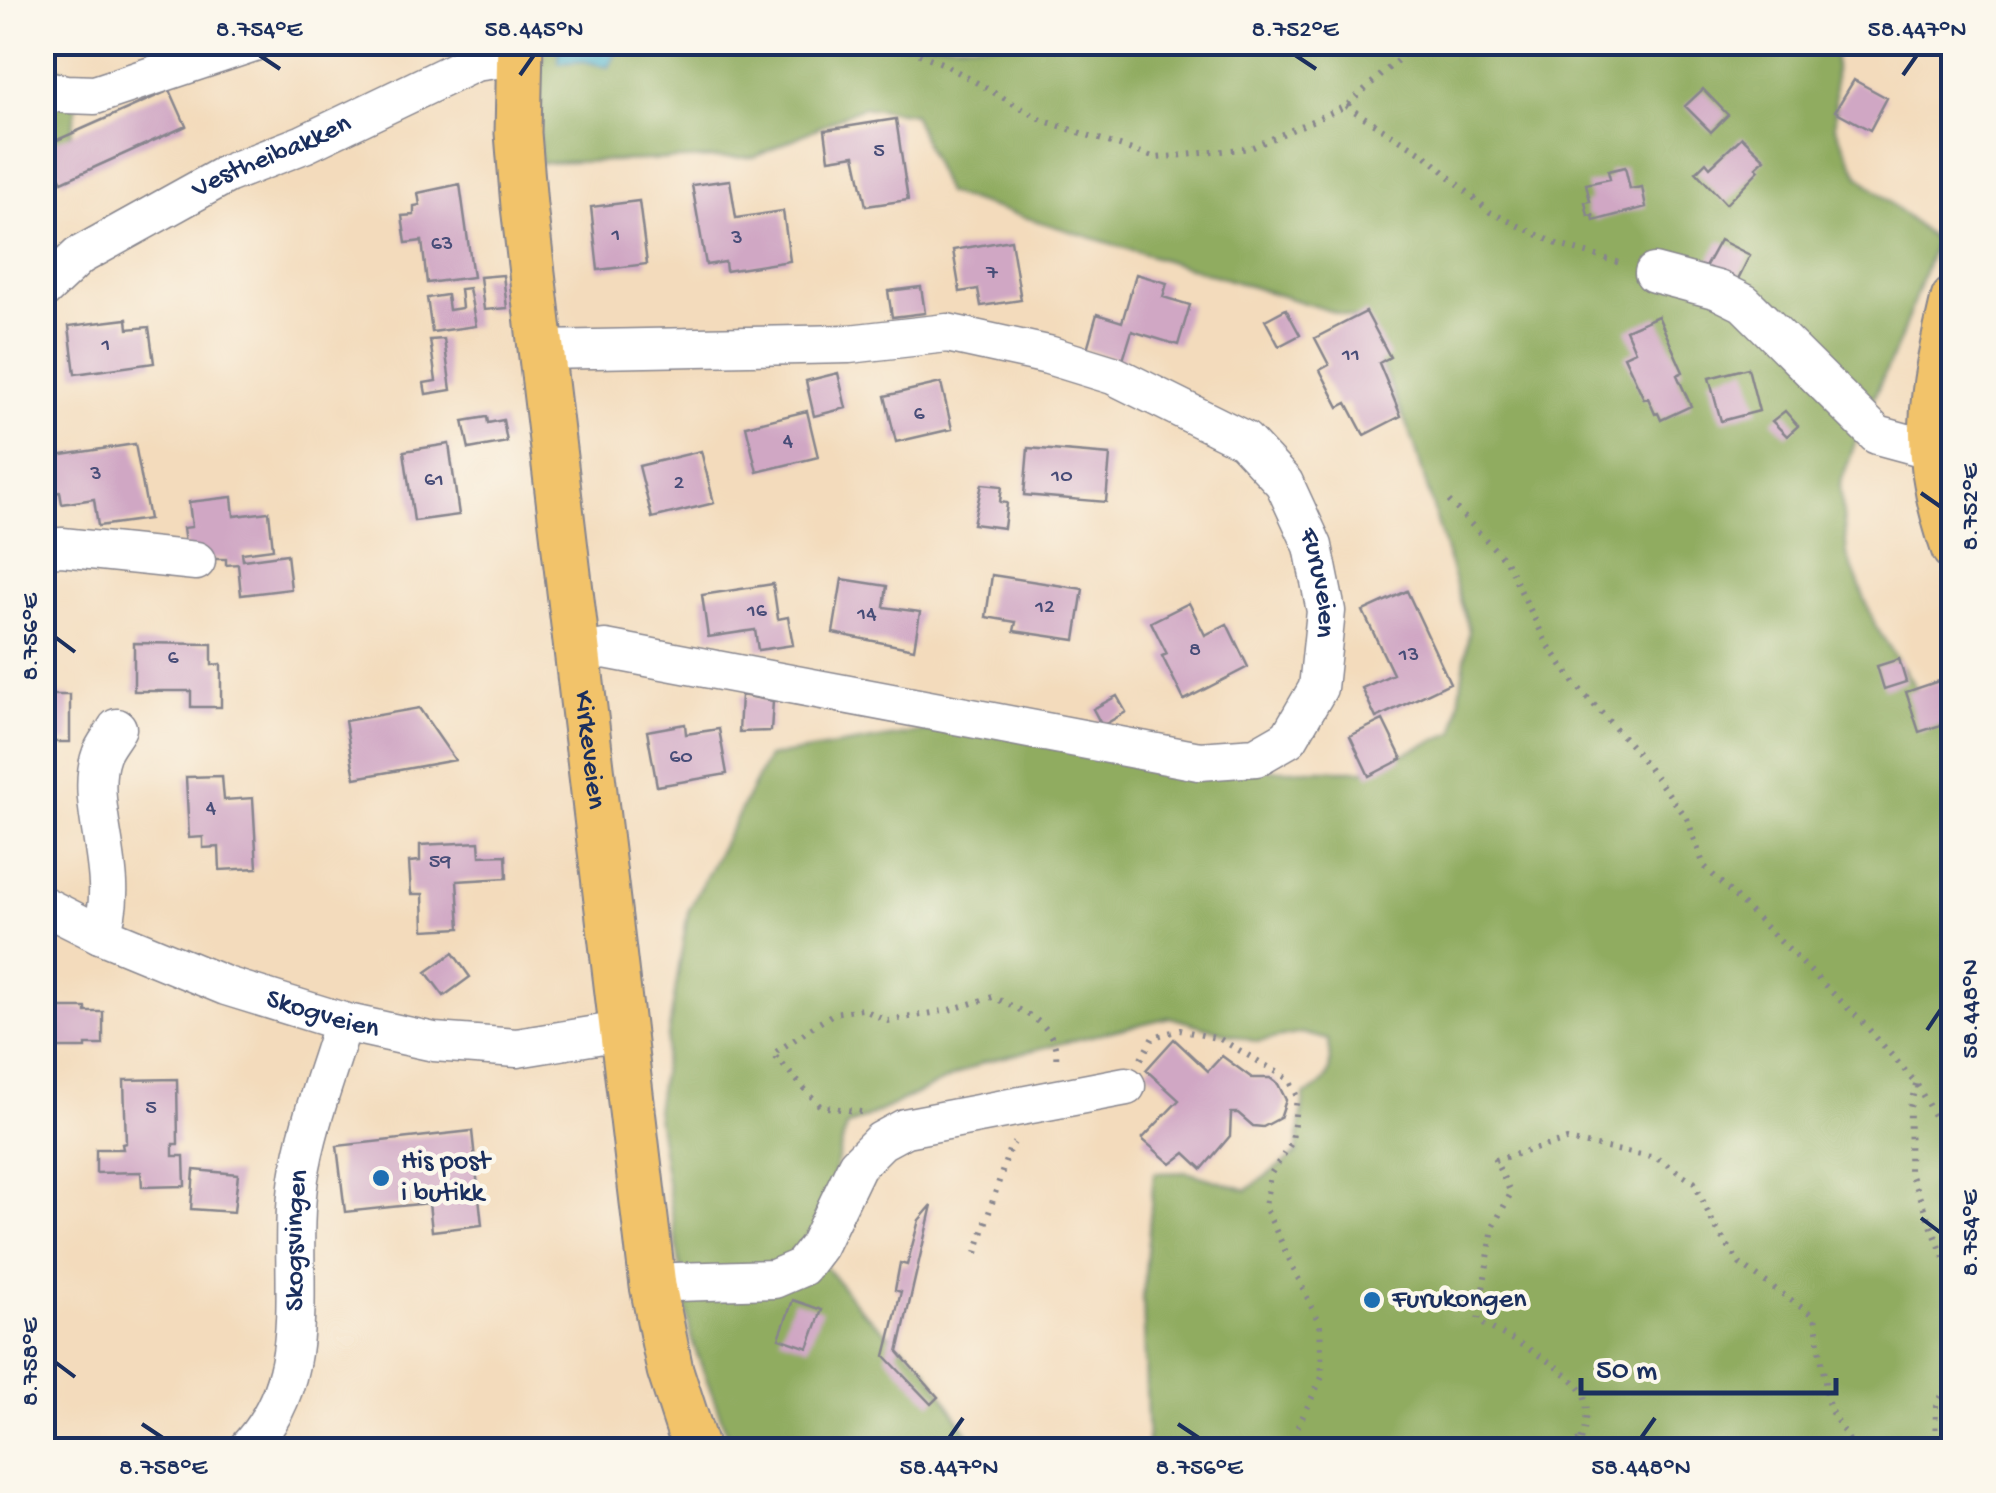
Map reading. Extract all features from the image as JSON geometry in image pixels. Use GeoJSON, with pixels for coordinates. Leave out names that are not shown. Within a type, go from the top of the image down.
{"type":"FeatureCollection","features":[{"type":"Feature","properties":{"kind":"main road","name":"Kirkeveien"},"geometry":{"type":"LineString","coordinates":[[519,50],[522,188],[653,1286],[670,1370],[696,1450]]}},
{"type":"Feature","properties":{"kind":"main road"},"geometry":{"type":"LineString","coordinates":[[1954,299],[1938,427],[1937,495],[1954,548]]}},
{"type":"Feature","properties":{"kind":"street"},"geometry":{"type":"LineString","coordinates":[[42,88],[66,94],[95,94],[133,85],[254,42]]}},
{"type":"Feature","properties":{"kind":"street","name":"Vestheibakken"},"geometry":{"type":"LineString","coordinates":[[42,291],[78,256],[226,174],[304,144],[475,62],[519,50]]}},
{"type":"Feature","properties":{"kind":"street"},"geometry":{"type":"LineString","coordinates":[[1654,272],[1718,290],[1744,303],[1877,434],[1914,445],[1938,427]]}},
{"type":"Feature","properties":{"kind":"street","name":"Furuveien"},"geometry":{"type":"LineString","coordinates":[[544,350],[849,344],[947,333],[1048,355],[1113,375],[1244,440],[1284,484],[1313,546],[1326,611],[1318,688],[1289,738],[1256,756],[1199,761],[606,650],[580,652]]}},
{"type":"Feature","properties":{"kind":"street"},"geometry":{"type":"LineString","coordinates":[[42,548],[62,546],[196,561]]}},
{"type":"Feature","properties":{"kind":"street"},"geometry":{"type":"LineString","coordinates":[[100,934],[106,919],[107,869],[97,781],[101,756],[117,728]]}},
{"type":"Feature","properties":{"kind":"street","name":"Skogveien"},"geometry":{"type":"LineString","coordinates":[[42,905],[100,934],[226,986],[343,1022],[434,1042],[517,1048],[621,1031]]}},
{"type":"Feature","properties":{"kind":"street","name":"Skogsvingen"},"geometry":{"type":"LineString","coordinates":[[246,1450],[262,1433],[282,1398],[292,1366],[294,1232],[300,1174],[343,1022]]}},
{"type":"Feature","properties":{"kind":"street"},"geometry":{"type":"LineString","coordinates":[[653,1286],[774,1280],[802,1267],[818,1246],[857,1165],[880,1140],[906,1128],[1126,1086]]}},
{"type":"Feature","properties":{"kind":"path"},"geometry":{"type":"LineString","coordinates":[[890,42],[944,64],[1042,120],[1156,158],[1252,148],[1346,106],[1418,42]]}},
{"type":"Feature","properties":{"kind":"path"},"geometry":{"type":"LineString","coordinates":[[1346,106],[1426,155],[1490,212],[1559,244],[1654,272]]}},
{"type":"Feature","properties":{"kind":"path"},"geometry":{"type":"LineString","coordinates":[[1450,501],[1506,561],[1546,642],[1576,685],[1635,750],[1687,818],[1704,866],[1866,1026],[1916,1082],[1954,1152]]}},
{"type":"Feature","properties":{"kind":"path"},"geometry":{"type":"LineString","coordinates":[[880,1140],[867,1113],[820,1106],[773,1054],[834,1013],[862,1009],[888,1021],[993,997],[1040,1020],[1058,1048],[1052,1098],[1009,1150],[976,1253]]}},
{"type":"Feature","properties":{"kind":"path"},"geometry":{"type":"LineString","coordinates":[[1126,1086],[1153,1038],[1180,1030],[1220,1038],[1289,1080],[1297,1097],[1292,1142],[1270,1175],[1266,1207],[1320,1325],[1322,1377],[1298,1428],[1295,1450]]}},
{"type":"Feature","properties":{"kind":"path"},"geometry":{"type":"LineString","coordinates":[[1916,1082],[1910,1107],[1909,1171],[1954,1282]]}},
{"type":"Feature","properties":{"kind":"path"},"geometry":{"type":"LineString","coordinates":[[1578,1450],[1586,1421],[1584,1394],[1560,1368],[1478,1322],[1493,1227],[1511,1192],[1495,1160],[1567,1140],[1656,1158],[1694,1182],[1740,1264],[1815,1317],[1829,1408],[1855,1450]]}},
{"type":"Feature","properties":{"kind":"path"},"geometry":{"type":"LineString","coordinates":[[1936,1450],[1936,1406],[1954,1373]]}},
{"type":"Feature","properties":{"kind":"path"},"geometry":{"type":"LineString","coordinates":[[1557,1450],[1580,1441]]}},
{"type":"Feature","properties":{"kind":"green space"},"geometry":{"type":"Polygon","coordinates":[[[545,43],[1835,43],[1835,127],[1859,176],[1935,241],[1900,340],[1863,421],[1840,485],[1847,554],[1876,627],[1945,732],[1953,738],[1953,1450],[1148,1450],[1143,1296],[1154,1173],[1187,1172],[1247,1190],[1297,1153],[1304,1095],[1321,1085],[1330,1067],[1328,1040],[1302,1033],[1257,1042],[1170,1017],[984,1062],[846,1127],[814,1253],[861,1310],[926,1368],[978,1450],[733,1450],[691,1338],[656,1110],[688,912],[768,757],[964,725],[1162,770],[1366,770],[1455,732],[1469,630],[1414,443],[1363,321],[946,193],[913,114],[862,107],[755,157],[540,163],[538,94],[545,43]]]}},
{"type":"Feature","properties":{"kind":"green space"},"geometry":{"type":"Polygon","coordinates":[[[43,53],[81,87],[67,152],[43,181],[43,53]]]}},
{"type":"Feature","properties":{"kind":"water"},"geometry":{"type":"Polygon","coordinates":[[[559,42],[621,43],[609,67],[584,61],[559,63],[559,42]]]}},
{"type":"Feature","properties":{"kind":"building"},"geometry":{"type":"Polygon","coordinates":[[[1854,80],[1887,98],[1870,130],[1835,111],[1854,80]]]}},
{"type":"Feature","properties":{"kind":"building"},"geometry":{"type":"Polygon","coordinates":[[[1703,89],[1728,115],[1711,132],[1685,106],[1703,89]]]}},
{"type":"Feature","properties":{"kind":"building"},"geometry":{"type":"Polygon","coordinates":[[[170,90],[186,126],[62,182],[46,145],[170,90]]]}},
{"type":"Feature","properties":{"kind":"building"},"geometry":{"type":"Polygon","coordinates":[[[896,119],[908,200],[866,206],[855,155],[829,159],[825,130],[896,119]]]}},
{"type":"Feature","properties":{"kind":"building"},"geometry":{"type":"Polygon","coordinates":[[[1742,137],[1765,159],[1726,204],[1696,172],[1706,162],[1710,167],[1742,137]]]}},
{"type":"Feature","properties":{"kind":"building"},"geometry":{"type":"Polygon","coordinates":[[[1625,167],[1630,189],[1642,187],[1646,207],[1594,221],[1593,215],[1588,216],[1586,184],[1610,179],[1608,171],[1625,167]]]}},
{"type":"Feature","properties":{"kind":"building"},"geometry":{"type":"Polygon","coordinates":[[[730,180],[736,218],[783,211],[790,261],[726,271],[725,262],[706,265],[692,185],[730,180]]]}},
{"type":"Feature","properties":{"kind":"building"},"geometry":{"type":"Polygon","coordinates":[[[460,184],[473,277],[427,283],[422,241],[406,243],[402,216],[414,215],[414,206],[420,205],[418,193],[460,184]]]}},
{"type":"Feature","properties":{"kind":"building"},"geometry":{"type":"Polygon","coordinates":[[[639,201],[647,264],[598,270],[591,207],[639,201]]]}},
{"type":"Feature","properties":{"kind":"building"},"geometry":{"type":"Polygon","coordinates":[[[1011,240],[1021,300],[981,306],[978,289],[960,292],[953,250],[1011,240]]]}},
{"type":"Feature","properties":{"kind":"building"},"geometry":{"type":"Polygon","coordinates":[[[1720,240],[1750,255],[1735,285],[1704,269],[1720,240]]]}},
{"type":"Feature","properties":{"kind":"building"},"geometry":{"type":"Polygon","coordinates":[[[1136,274],[1167,283],[1163,297],[1190,305],[1178,345],[1132,331],[1123,360],[1087,349],[1097,314],[1122,322],[1136,274]]]}},
{"type":"Feature","properties":{"kind":"building"},"geometry":{"type":"Polygon","coordinates":[[[503,275],[507,308],[484,310],[480,277],[503,275]]]}},
{"type":"Feature","properties":{"kind":"building"},"geometry":{"type":"Polygon","coordinates":[[[921,287],[925,313],[892,317],[888,291],[921,287]]]}},
{"type":"Feature","properties":{"kind":"building"},"geometry":{"type":"Polygon","coordinates":[[[469,288],[476,326],[432,332],[427,298],[447,295],[449,310],[462,308],[460,289],[469,288]]]}},
{"type":"Feature","properties":{"kind":"building"},"geometry":{"type":"Polygon","coordinates":[[[1286,309],[1300,335],[1279,346],[1265,320],[1286,309]]]}},
{"type":"Feature","properties":{"kind":"building"},"geometry":{"type":"Polygon","coordinates":[[[1366,312],[1390,357],[1379,363],[1401,416],[1364,435],[1347,403],[1339,407],[1320,370],[1329,365],[1315,338],[1366,312]]]}},
{"type":"Feature","properties":{"kind":"building"},"geometry":{"type":"Polygon","coordinates":[[[1658,316],[1683,372],[1677,375],[1691,406],[1661,420],[1648,398],[1644,399],[1624,356],[1635,351],[1626,330],[1658,316]]]}},
{"type":"Feature","properties":{"kind":"building"},"geometry":{"type":"Polygon","coordinates":[[[127,319],[128,329],[149,327],[154,363],[75,374],[69,326],[127,319]]]}},
{"type":"Feature","properties":{"kind":"building"},"geometry":{"type":"Polygon","coordinates":[[[444,339],[451,390],[426,394],[424,383],[436,381],[430,340],[444,339]]]}},
{"type":"Feature","properties":{"kind":"building"},"geometry":{"type":"Polygon","coordinates":[[[1748,368],[1759,411],[1721,421],[1709,378],[1748,368]]]}},
{"type":"Feature","properties":{"kind":"building"},"geometry":{"type":"Polygon","coordinates":[[[838,373],[846,408],[814,416],[806,381],[838,373]]]}},
{"type":"Feature","properties":{"kind":"building"},"geometry":{"type":"Polygon","coordinates":[[[941,383],[952,429],[896,442],[885,396],[941,383]]]}},
{"type":"Feature","properties":{"kind":"building"},"geometry":{"type":"Polygon","coordinates":[[[807,411],[818,457],[757,472],[746,426],[807,411]]]}},
{"type":"Feature","properties":{"kind":"building"},"geometry":{"type":"Polygon","coordinates":[[[1785,411],[1798,426],[1787,436],[1772,421],[1785,411]]]}},
{"type":"Feature","properties":{"kind":"building"},"geometry":{"type":"Polygon","coordinates":[[[487,417],[488,423],[503,420],[507,442],[469,449],[463,421],[487,417]]]}},
{"type":"Feature","properties":{"kind":"building"},"geometry":{"type":"Polygon","coordinates":[[[135,444],[149,519],[98,526],[94,499],[62,504],[60,492],[42,495],[42,458],[135,444]]]}},
{"type":"Feature","properties":{"kind":"building"},"geometry":{"type":"Polygon","coordinates":[[[449,444],[459,515],[414,521],[404,451],[449,444]]]}},
{"type":"Feature","properties":{"kind":"building"},"geometry":{"type":"Polygon","coordinates":[[[1028,448],[1110,455],[1106,502],[1024,495],[1028,448]]]}},
{"type":"Feature","properties":{"kind":"building"},"geometry":{"type":"Polygon","coordinates":[[[701,451],[714,503],[652,518],[639,466],[701,451]]]}},
{"type":"Feature","properties":{"kind":"building"},"geometry":{"type":"Polygon","coordinates":[[[982,484],[1002,486],[1000,502],[1007,503],[1004,528],[973,524],[982,484]]]}},
{"type":"Feature","properties":{"kind":"building"},"geometry":{"type":"Polygon","coordinates":[[[232,497],[234,516],[269,512],[273,549],[242,553],[243,560],[287,554],[291,589],[241,595],[238,564],[226,565],[226,559],[187,559],[183,528],[192,527],[189,502],[232,497]]]}},
{"type":"Feature","properties":{"kind":"building"},"geometry":{"type":"Polygon","coordinates":[[[992,575],[1083,589],[1075,640],[1014,631],[1016,622],[986,617],[992,575]]]}},
{"type":"Feature","properties":{"kind":"building"},"geometry":{"type":"Polygon","coordinates":[[[842,579],[887,586],[884,607],[920,612],[914,649],[833,633],[842,579]]]}},
{"type":"Feature","properties":{"kind":"building"},"geometry":{"type":"Polygon","coordinates":[[[773,584],[778,619],[788,617],[793,645],[758,650],[755,630],[708,637],[702,595],[773,584]]]}},
{"type":"Feature","properties":{"kind":"building"},"geometry":{"type":"Polygon","coordinates":[[[1407,591],[1450,683],[1376,718],[1362,688],[1393,674],[1363,611],[1407,591]]]}},
{"type":"Feature","properties":{"kind":"building"},"geometry":{"type":"Polygon","coordinates":[[[1189,603],[1205,635],[1227,624],[1248,667],[1184,700],[1162,656],[1167,654],[1151,622],[1189,603]]]}},
{"type":"Feature","properties":{"kind":"building"},"geometry":{"type":"Polygon","coordinates":[[[134,643],[212,644],[212,665],[221,664],[221,707],[191,707],[191,691],[134,691],[134,643]]]}},
{"type":"Feature","properties":{"kind":"building"},"geometry":{"type":"Polygon","coordinates":[[[1899,659],[1906,682],[1884,689],[1877,666],[1899,659]]]}},
{"type":"Feature","properties":{"kind":"building"},"geometry":{"type":"Polygon","coordinates":[[[1942,680],[1954,721],[1919,732],[1906,692],[1942,680]]]}},
{"type":"Feature","properties":{"kind":"building"},"geometry":{"type":"Polygon","coordinates":[[[42,695],[70,695],[70,742],[42,742],[42,695]]]}},
{"type":"Feature","properties":{"kind":"building"},"geometry":{"type":"Polygon","coordinates":[[[741,695],[773,701],[771,731],[739,732],[741,695]]]}},
{"type":"Feature","properties":{"kind":"building"},"geometry":{"type":"Polygon","coordinates":[[[1117,696],[1126,712],[1102,726],[1093,709],[1117,696]]]}},
{"type":"Feature","properties":{"kind":"building"},"geometry":{"type":"Polygon","coordinates":[[[419,708],[455,760],[355,778],[345,721],[419,708]]]}},
{"type":"Feature","properties":{"kind":"building"},"geometry":{"type":"Polygon","coordinates":[[[1383,720],[1402,759],[1369,776],[1350,736],[1383,720]]]}},
{"type":"Feature","properties":{"kind":"building"},"geometry":{"type":"Polygon","coordinates":[[[685,724],[686,734],[719,729],[727,774],[657,786],[647,731],[685,724]]]}},
{"type":"Feature","properties":{"kind":"building"},"geometry":{"type":"Polygon","coordinates":[[[222,776],[224,800],[253,798],[257,868],[220,870],[219,847],[203,848],[203,837],[189,838],[186,777],[222,776]]]}},
{"type":"Feature","properties":{"kind":"building"},"geometry":{"type":"Polygon","coordinates":[[[479,842],[480,856],[506,855],[507,878],[457,881],[460,928],[424,930],[423,894],[411,894],[409,862],[420,861],[420,845],[479,842]]]}},
{"type":"Feature","properties":{"kind":"building"},"geometry":{"type":"Polygon","coordinates":[[[453,953],[470,977],[444,996],[426,972],[453,953]]]}},
{"type":"Feature","properties":{"kind":"building"},"geometry":{"type":"Polygon","coordinates":[[[42,1008],[103,1012],[103,1045],[42,1048],[42,1008]]]}},
{"type":"Feature","properties":{"kind":"building"},"geometry":{"type":"Polygon","coordinates":[[[1174,1039],[1208,1071],[1222,1056],[1252,1078],[1270,1078],[1286,1100],[1280,1118],[1263,1127],[1253,1126],[1238,1113],[1231,1113],[1230,1136],[1202,1169],[1185,1153],[1171,1164],[1142,1139],[1179,1100],[1146,1070],[1174,1039]]]}},
{"type":"Feature","properties":{"kind":"building"},"geometry":{"type":"Polygon","coordinates":[[[177,1079],[178,1144],[173,1144],[173,1156],[184,1156],[185,1186],[142,1187],[141,1172],[96,1173],[96,1149],[123,1149],[122,1144],[126,1143],[124,1080],[177,1079]]]}},
{"type":"Feature","properties":{"kind":"building"},"geometry":{"type":"Polygon","coordinates":[[[472,1131],[482,1225],[432,1231],[429,1203],[345,1212],[337,1146],[472,1131]]]}},
{"type":"Feature","properties":{"kind":"building"},"geometry":{"type":"Polygon","coordinates":[[[194,1170],[238,1174],[234,1212],[191,1209],[194,1170]]]}},
{"type":"Feature","properties":{"kind":"building"},"geometry":{"type":"Polygon","coordinates":[[[932,1205],[898,1352],[938,1397],[931,1404],[885,1356],[901,1292],[895,1290],[900,1263],[907,1265],[919,1220],[932,1205]]]}},
{"type":"Feature","properties":{"kind":"building"},"geometry":{"type":"Polygon","coordinates":[[[793,1300],[822,1310],[808,1348],[779,1338],[793,1300]]]}},
{"type":"Feature","properties":{"kind":"place","name":"His post i butikk"},"geometry":{"type":"Point","coordinates":[381,1178]}},
{"type":"Feature","properties":{"kind":"place","name":"Furukongen"},"geometry":{"type":"Point","coordinates":[1372,1300]}}]}
